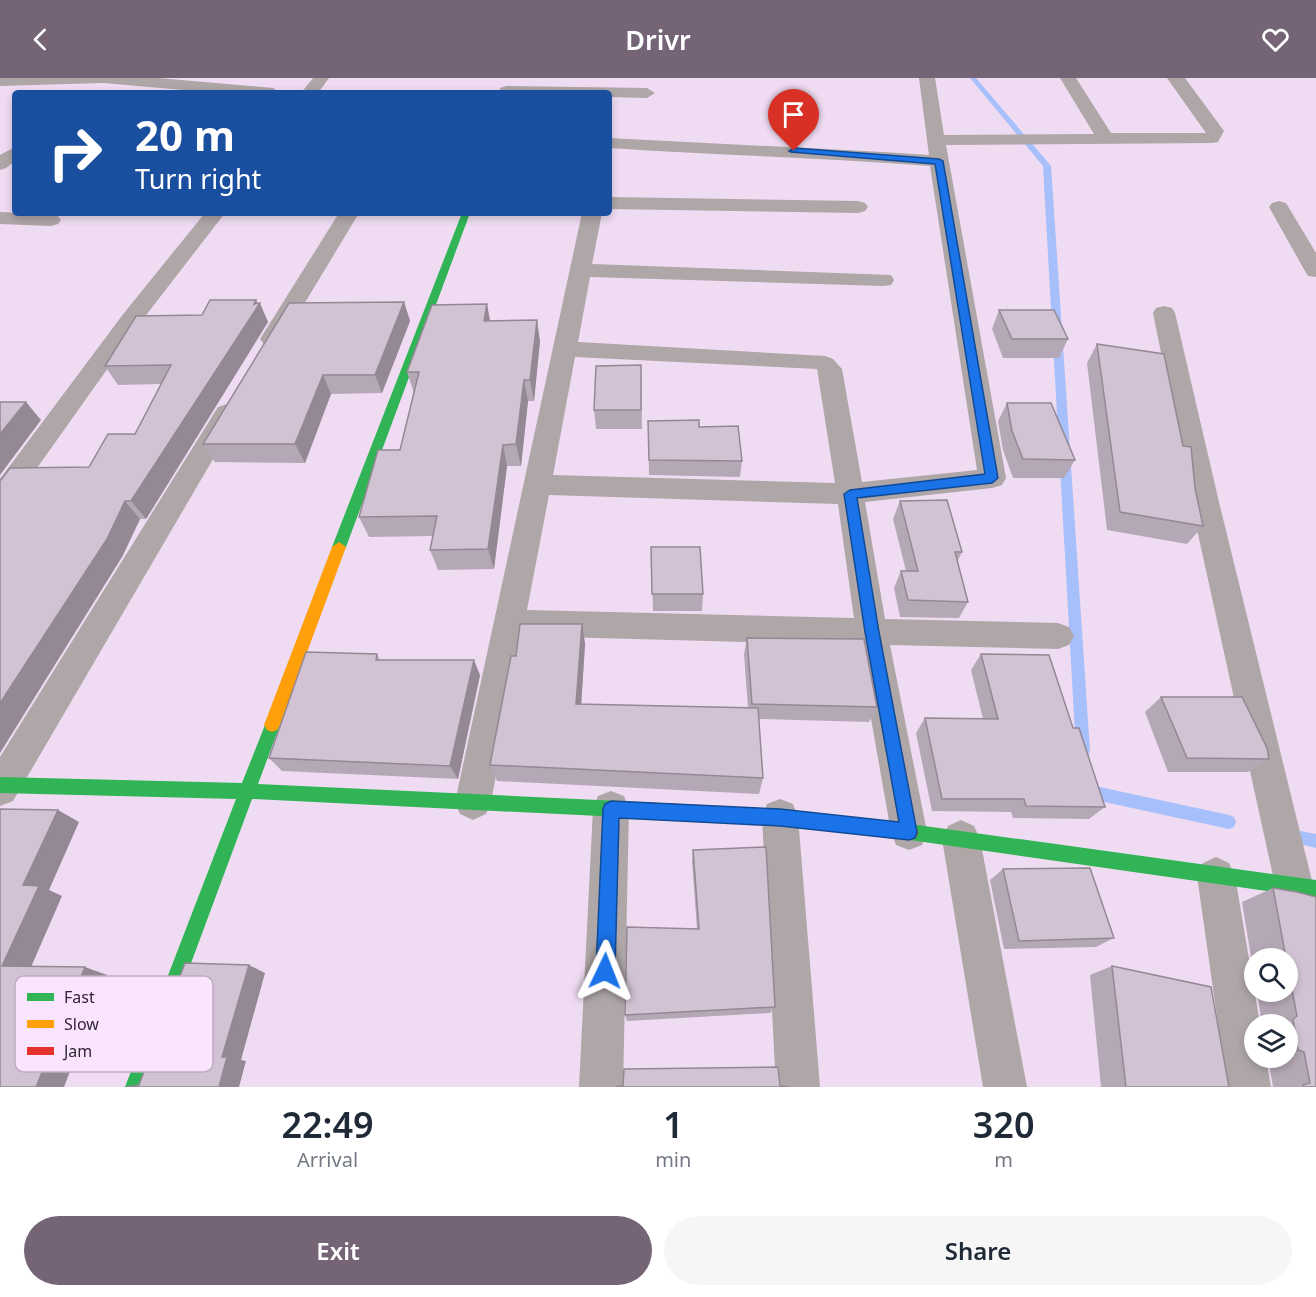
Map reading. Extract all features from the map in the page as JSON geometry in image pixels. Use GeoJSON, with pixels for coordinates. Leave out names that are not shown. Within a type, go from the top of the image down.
{"type":"FeatureCollection","features":[{"type":"Feature","properties":{"kind":"street"},"geometry":{"type":"LineString","coordinates":[[0,81],[104,78],[240,90]]}},
{"type":"Feature","properties":{"kind":"street"},"geometry":{"type":"LineString","coordinates":[[90,90],[104,78]]}},
{"type":"Feature","properties":{"kind":"street"},"geometry":{"type":"LineString","coordinates":[[311,90],[321,78]]}},
{"type":"Feature","properties":{"kind":"street"},"geometry":{"type":"LineString","coordinates":[[538,485],[850,494],[992,478],[927,78]]}},
{"type":"Feature","properties":{"kind":"street"},"geometry":{"type":"LineString","coordinates":[[1068,78],[1106,139]]}},
{"type":"Feature","properties":{"kind":"street"},"geometry":{"type":"LineString","coordinates":[[612,143],[757,152],[938,151],[1014,140],[1212,138],[1215,131],[1175,78]]}},
{"type":"Feature","properties":{"kind":"street"},"geometry":{"type":"LineString","coordinates":[[508,87],[578,90]]}},
{"type":"Feature","properties":{"kind":"street"},"geometry":{"type":"LineString","coordinates":[[612,91],[647,93]]}},
{"type":"Feature","properties":{"kind":"street"},"geometry":{"type":"LineString","coordinates":[[0,164],[12,154]]}},
{"type":"Feature","properties":{"kind":"street"},"geometry":{"type":"LineString","coordinates":[[612,202],[858,207]]}},
{"type":"Feature","properties":{"kind":"street"},"geometry":{"type":"LineString","coordinates":[[1279,207],[1316,271]]}},
{"type":"Feature","properties":{"kind":"street"},"geometry":{"type":"LineString","coordinates":[[0,500],[132,318],[213,216]]}},
{"type":"Feature","properties":{"kind":"street"},"geometry":{"type":"LineString","coordinates":[[260,360],[347,216]]}},
{"type":"Feature","properties":{"kind":"street"},"geometry":{"type":"LineString","coordinates":[[177,976],[465,216]]}},
{"type":"Feature","properties":{"kind":"street"},"geometry":{"type":"LineString","coordinates":[[473,802],[591,216]]}},
{"type":"Feature","properties":{"kind":"street"},"geometry":{"type":"LineString","coordinates":[[0,218],[51,220]]}},
{"type":"Feature","properties":{"kind":"street"},"geometry":{"type":"LineString","coordinates":[[580,270],[883,280]]}},
{"type":"Feature","properties":{"kind":"street"},"geometry":{"type":"LineString","coordinates":[[1,787],[248,791],[780,817],[909,832],[1305,887],[1205,502],[1164,313]]}},
{"type":"Feature","properties":{"kind":"street"},"geometry":{"type":"LineString","coordinates":[[564,349],[817,361],[830,369],[872,632],[909,832]]}},
{"type":"Feature","properties":{"kind":"street"},"geometry":{"type":"LineString","coordinates":[[1,787],[241,390]]}},
{"type":"Feature","properties":{"kind":"street"},"geometry":{"type":"LineString","coordinates":[[510,623],[1058,636]]}},
{"type":"Feature","properties":{"kind":"street"},"geometry":{"type":"LineString","coordinates":[[601,1087],[611,809]]}},
{"type":"Feature","properties":{"kind":"street"},"geometry":{"type":"LineString","coordinates":[[780,817],[798,1087]]}},
{"type":"Feature","properties":{"kind":"street"},"geometry":{"type":"LineString","coordinates":[[961,839],[1005,1087]]}},
{"type":"Feature","properties":{"kind":"street"},"geometry":{"type":"LineString","coordinates":[[1216,876],[1249,1087]]}},
{"type":"Feature","properties":{"kind":"street"},"geometry":{"type":"LineString","coordinates":[[135,1087],[141,1072]]}},
{"type":"Feature","properties":{"kind":"building"},"geometry":{"type":"Polygon","coordinates":[[[210,300],[256,300],[254,304],[260,303],[131,501],[125,501],[107,539],[0,703],[0,481],[10,468],[89,467],[108,434],[135,434],[171,365],[105,366],[136,316],[202,315],[210,300]]]}},
{"type":"Feature","properties":{"kind":"building"},"geometry":{"type":"Polygon","coordinates":[[[404,302],[375,375],[323,375],[295,444],[203,444],[289,303],[404,302]]]}},
{"type":"Feature","properties":{"kind":"building"},"geometry":{"type":"Polygon","coordinates":[[[487,304],[484,321],[537,320],[530,380],[524,380],[516,444],[503,445],[488,549],[430,550],[437,516],[359,517],[378,450],[400,450],[419,372],[407,372],[432,305],[487,304]]]}},
{"type":"Feature","properties":{"kind":"building"},"geometry":{"type":"Polygon","coordinates":[[[999,310],[1054,310],[1068,339],[1012,339],[999,310]]]}},
{"type":"Feature","properties":{"kind":"building"},"geometry":{"type":"Polygon","coordinates":[[[1097,344],[1164,354],[1183,446],[1191,447],[1195,488],[1203,526],[1120,512],[1097,344]]]}},
{"type":"Feature","properties":{"kind":"building"},"geometry":{"type":"Polygon","coordinates":[[[641,365],[641,410],[594,410],[596,366],[641,365]]]}},
{"type":"Feature","properties":{"kind":"building"},"geometry":{"type":"Polygon","coordinates":[[[0,402],[26,402],[0,434],[0,402]]]}},
{"type":"Feature","properties":{"kind":"building"},"geometry":{"type":"Polygon","coordinates":[[[1007,403],[1051,403],[1075,460],[1023,459],[1012,431],[1007,403]]]}},
{"type":"Feature","properties":{"kind":"building"},"geometry":{"type":"Polygon","coordinates":[[[699,420],[699,427],[738,426],[742,461],[649,460],[648,421],[699,420]]]}},
{"type":"Feature","properties":{"kind":"building"},"geometry":{"type":"Polygon","coordinates":[[[947,500],[962,552],[955,552],[968,602],[908,600],[901,571],[918,571],[900,501],[947,500]]]}},
{"type":"Feature","properties":{"kind":"building"},"geometry":{"type":"Polygon","coordinates":[[[651,547],[700,547],[703,594],[652,594],[651,547]]]}},
{"type":"Feature","properties":{"kind":"building"},"geometry":{"type":"Polygon","coordinates":[[[520,624],[582,624],[576,704],[758,708],[763,778],[490,765],[511,656],[516,656],[520,624]]]}},
{"type":"Feature","properties":{"kind":"building"},"geometry":{"type":"Polygon","coordinates":[[[747,638],[864,639],[877,707],[752,704],[747,638]]]}},
{"type":"Feature","properties":{"kind":"building"},"geometry":{"type":"Polygon","coordinates":[[[306,652],[377,654],[376,660],[474,660],[450,766],[269,758],[306,652]]]}},
{"type":"Feature","properties":{"kind":"building"},"geometry":{"type":"Polygon","coordinates":[[[981,654],[1049,655],[1073,728],[1079,728],[1105,807],[1026,806],[1024,799],[942,799],[925,718],[998,719],[981,654]]]}},
{"type":"Feature","properties":{"kind":"building"},"geometry":{"type":"Polygon","coordinates":[[[1161,697],[1242,697],[1267,748],[1269,759],[1187,758],[1161,697]]]}},
{"type":"Feature","properties":{"kind":"building"},"geometry":{"type":"Polygon","coordinates":[[[0,809],[58,810],[23,885],[39,886],[2,966],[85,967],[81,976],[15,976],[15,1072],[42,1072],[36,1087],[0,1087],[0,809]]]}},
{"type":"Feature","properties":{"kind":"building"},"geometry":{"type":"Polygon","coordinates":[[[766,847],[775,1007],[625,1015],[627,927],[699,929],[693,850],[766,847]]]}},
{"type":"Feature","properties":{"kind":"building"},"geometry":{"type":"Polygon","coordinates":[[[1090,868],[1114,938],[1019,941],[1003,869],[1090,868]]]}},
{"type":"Feature","properties":{"kind":"building"},"geometry":{"type":"Polygon","coordinates":[[[1273,888],[1316,897],[1316,1087],[1304,1087],[1303,1085],[1310,1083],[1304,1052],[1298,1050],[1298,1014],[1294,1002],[1298,1002],[1298,948],[1284,948],[1273,888]]]}},
{"type":"Feature","properties":{"kind":"building"},"geometry":{"type":"Polygon","coordinates":[[[185,963],[249,965],[222,1057],[227,1057],[219,1087],[126,1087],[139,1085],[144,1072],[213,1072],[213,976],[180,976],[185,963]]]}},
{"type":"Feature","properties":{"kind":"building"},"geometry":{"type":"Polygon","coordinates":[[[1112,966],[1211,987],[1229,1087],[1126,1087],[1112,966]]]}},
{"type":"Feature","properties":{"kind":"building"},"geometry":{"type":"Polygon","coordinates":[[[778,1067],[780,1086],[789,1087],[615,1087],[623,1086],[624,1069],[778,1067]]]}},
{"type":"Feature","properties":{"kind":"waterway"},"geometry":{"type":"LineString","coordinates":[[973,78],[1047,166],[1083,751]]}},
{"type":"Feature","properties":{"kind":"waterway"},"geometry":{"type":"LineString","coordinates":[[1086,791],[1229,822]]}},
{"type":"Feature","properties":{"kind":"waterway"},"geometry":{"type":"LineString","coordinates":[[1301,838],[1316,841]]}},
{"type":"Feature","properties":{"kind":"traffic: fast"},"geometry":{"type":"LineString","coordinates":[[339,547],[465,216]]}},
{"type":"Feature","properties":{"kind":"traffic: fast"},"geometry":{"type":"LineString","coordinates":[[177,976],[272,725]]}},
{"type":"Feature","properties":{"kind":"traffic: fast"},"geometry":{"type":"LineString","coordinates":[[0,785],[247,791],[640,810]]}},
{"type":"Feature","properties":{"kind":"traffic: fast"},"geometry":{"type":"LineString","coordinates":[[910,832],[1316,889]]}},
{"type":"Feature","properties":{"kind":"traffic: fast"},"geometry":{"type":"LineString","coordinates":[[135,1087],[141,1072]]}},
{"type":"Feature","properties":{"kind":"traffic: slow"},"geometry":{"type":"LineString","coordinates":[[272,725],[339,547]]}},
{"type":"Feature","properties":{"kind":"traffic: jam"},"geometry":{"type":"LineString","coordinates":[[640,810],[780,817],[910,832]]}},
{"type":"Feature","properties":{"kind":"route"},"geometry":{"type":"LineString","coordinates":[[605,971],[611,809],[780,817],[909,832],[872,632],[850,494],[992,478],[939,161],[794,151]]}}]}
